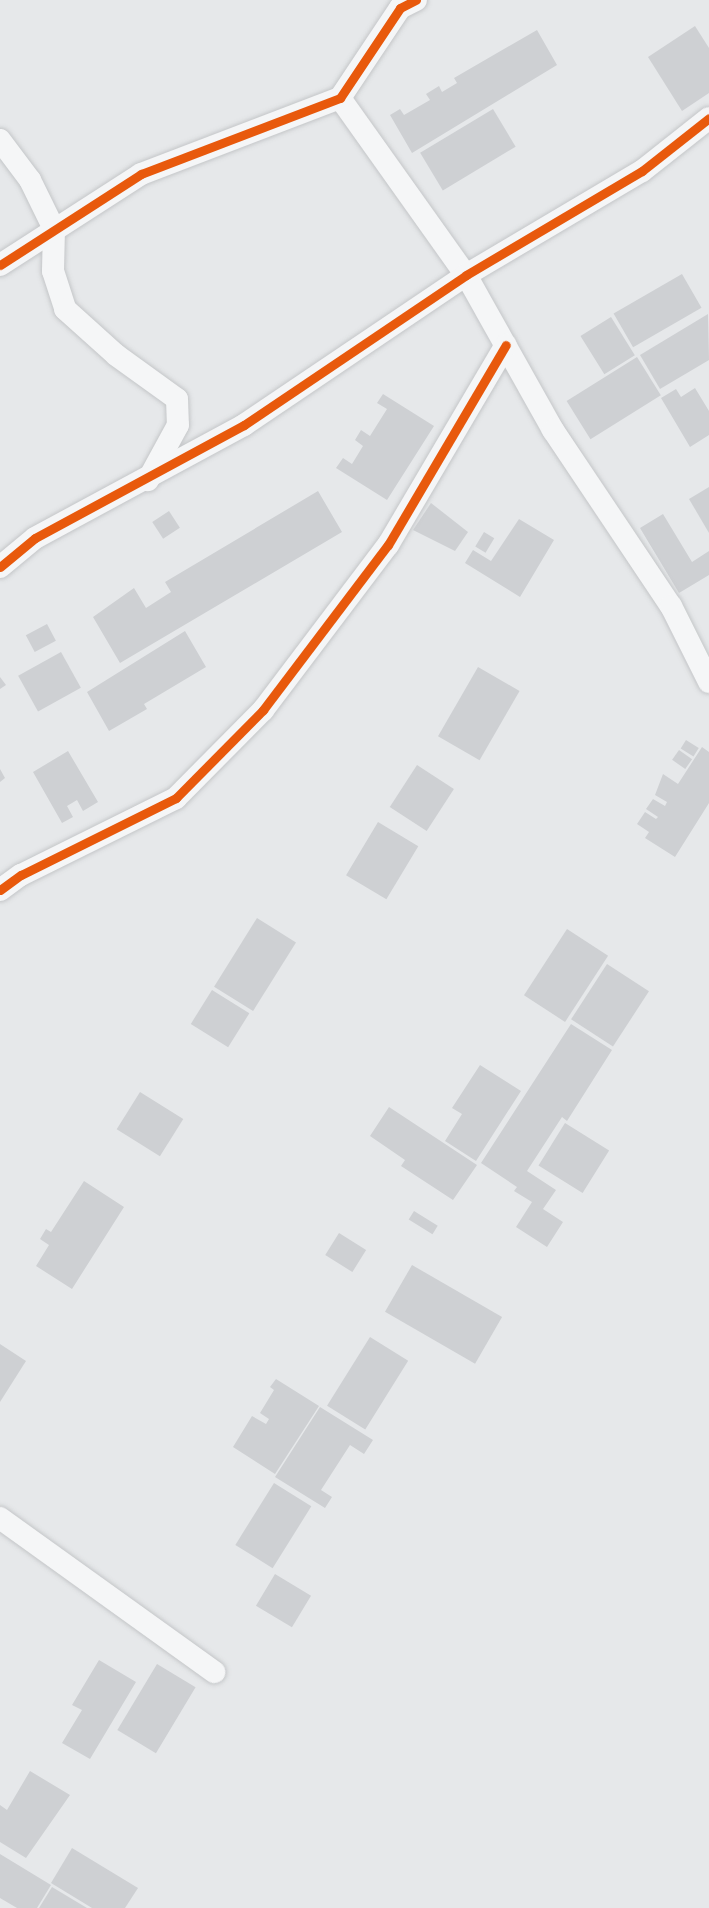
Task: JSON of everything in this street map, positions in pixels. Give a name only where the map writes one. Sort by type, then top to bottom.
[{"type":"street","points":[[0,265],[141,174],[340,98],[400,8],[416,0]]},
{"type":"street","points":[[340,98],[466,275],[554,430],[671,606],[709,682]]},
{"type":"street","points":[[0,567],[35,538],[147,481],[244,425],[466,275],[642,171],[709,118]]},
{"type":"street","points":[[0,140],[30,180],[54,229],[53,271],[65,309],[116,355],[177,399],[178,425],[147,481]]},
{"type":"street","points":[[0,889],[21,875],[176,798],[263,710],[388,545],[506,345]]},
{"type":"street","points":[[0,1518],[214,1672]]},
{"type":"building","points":[[695,26],[709,48],[709,93],[682,111],[648,57]]},
{"type":"building","points":[[537,30],[557,65],[412,153],[390,115],[400,109],[404,115],[430,100],[426,94],[439,86],[442,92],[457,83],[454,78]]},
{"type":"building","points":[[493,109],[516,147],[443,190],[420,153]]},
{"type":"building","points":[[682,274],[702,308],[633,347],[614,314]]},
{"type":"building","points":[[708,314],[709,360],[660,389],[640,355]]},
{"type":"building","points":[[611,317],[635,355],[604,374],[580,336]]},
{"type":"building","points":[[637,357],[661,395],[590,439],[567,401]]},
{"type":"building","points":[[695,388],[709,411],[709,435],[690,447],[661,398],[676,389],[681,397]]},
{"type":"building","points":[[383,394],[434,426],[387,500],[336,468],[343,458],[352,464],[363,446],[355,440],[361,430],[370,436],[387,409],[377,403]]},
{"type":"building","points":[[709,487],[709,533],[689,499]]},
{"type":"building","points":[[318,491],[342,532],[120,663],[93,617],[134,588],[146,608],[171,592],[165,582]]},
{"type":"building","points":[[431,503],[468,532],[455,551],[413,530]]},
{"type":"building","points":[[169,511],[180,528],[163,539],[152,522]]},
{"type":"building","points":[[663,514],[692,562],[709,551],[709,575],[679,593],[640,528]]},
{"type":"building","points":[[519,519],[554,540],[520,597],[465,563],[473,550],[491,561]]},
{"type":"building","points":[[484,532],[494,538],[486,553],[475,547]]},
{"type":"building","points":[[47,624],[56,641],[35,652],[26,635]]},
{"type":"building","points":[[185,631],[206,667],[144,704],[147,709],[109,731],[87,692]]},
{"type":"building","points":[[61,652],[81,688],[38,712],[18,676]]},
{"type":"building","points":[[478,667],[520,691],[480,760],[438,736]]},
{"type":"building","points":[[0,677],[6,685],[0,689]]},
{"type":"building","points":[[686,740],[699,748],[693,756],[681,748]]},
{"type":"building","points":[[702,747],[709,752],[709,803],[675,857],[645,838],[649,832],[637,824],[645,812],[656,819],[658,817],[646,809],[653,799],[665,806],[667,802],[655,795],[663,774],[678,784]]},
{"type":"building","points":[[679,750],[692,759],[685,769],[672,760]]},
{"type":"building","points":[[68,751],[98,802],[83,811],[77,800],[67,806],[73,817],[62,823],[33,772]]},
{"type":"building","points":[[417,765],[454,789],[427,831],[390,807]]},
{"type":"building","points":[[0,769],[5,778],[0,782]]},
{"type":"building","points":[[378,822],[418,846],[386,899],[346,875]]},
{"type":"building","points":[[257,918],[296,942],[253,1011],[214,987]]},
{"type":"building","points":[[567,929],[608,956],[565,1022],[524,995]]},
{"type":"building","points":[[607,964],[649,991],[613,1047],[571,1019]]},
{"type":"building","points":[[212,990],[249,1013],[228,1047],[191,1024]]},
{"type":"building","points":[[571,1024],[612,1050],[567,1121],[562,1117],[527,1171],[556,1190],[543,1209],[563,1222],[547,1247],[516,1227],[532,1202],[514,1191],[517,1187],[481,1163]]},
{"type":"building","points":[[480,1065],[521,1091],[476,1161],[445,1141],[462,1114],[452,1108]]},
{"type":"building","points":[[140,1092],[183,1119],[160,1156],[117,1129]]},
{"type":"building","points":[[389,1107],[477,1165],[453,1200],[401,1166],[405,1160],[370,1136]]},
{"type":"building","points":[[565,1123],[609,1151],[583,1193],[539,1165]]},
{"type":"building","points":[[84,1181],[124,1207],[72,1289],[36,1266],[49,1245],[40,1239],[46,1229],[51,1232]]},
{"type":"building","points":[[414,1211],[438,1226],[432,1234],[409,1219]]},
{"type":"building","points":[[339,1233],[366,1250],[352,1272],[325,1255]]},
{"type":"building","points":[[412,1265],[502,1317],[475,1364],[385,1312]]},
{"type":"building","points":[[370,1337],[408,1361],[365,1430],[327,1406]]},
{"type":"building","points":[[0,1344],[26,1361],[0,1402]]},
{"type":"building","points":[[276,1379],[319,1406],[275,1474],[233,1447],[252,1416],[266,1424],[269,1419],[260,1413],[274,1390],[270,1387]]},
{"type":"building","points":[[320,1407],[373,1440],[364,1454],[350,1445],[321,1490],[332,1497],[325,1508],[275,1477]]},
{"type":"building","points":[[274,1483],[311,1506],[273,1568],[235,1545]]},
{"type":"building","points":[[275,1574],[311,1596],[292,1627],[256,1606]]},
{"type":"building","points":[[99,1660],[136,1682],[90,1759],[62,1743],[82,1710],[72,1705]]},
{"type":"building","points":[[157,1664],[196,1687],[156,1753],[117,1730]]},
{"type":"building","points":[[30,1771],[70,1795],[26,1858],[0,1842],[0,1805],[7,1810]]},
{"type":"building","points":[[72,1848],[138,1888],[125,1908],[92,1908],[51,1883]]},
{"type":"building","points":[[0,1854],[51,1885],[37,1908],[17,1908],[0,1898]]},
{"type":"building","points":[[52,1887],[87,1908],[39,1908]]},
{"type":"cycle path","points":[[0,265],[141,174],[340,98],[400,8],[416,0]]},
{"type":"cycle path","points":[[0,567],[35,538],[244,425],[466,275],[642,171],[709,118]]},
{"type":"cycle path","points":[[0,890],[21,875],[176,798],[263,710],[388,545],[506,345]]}]
